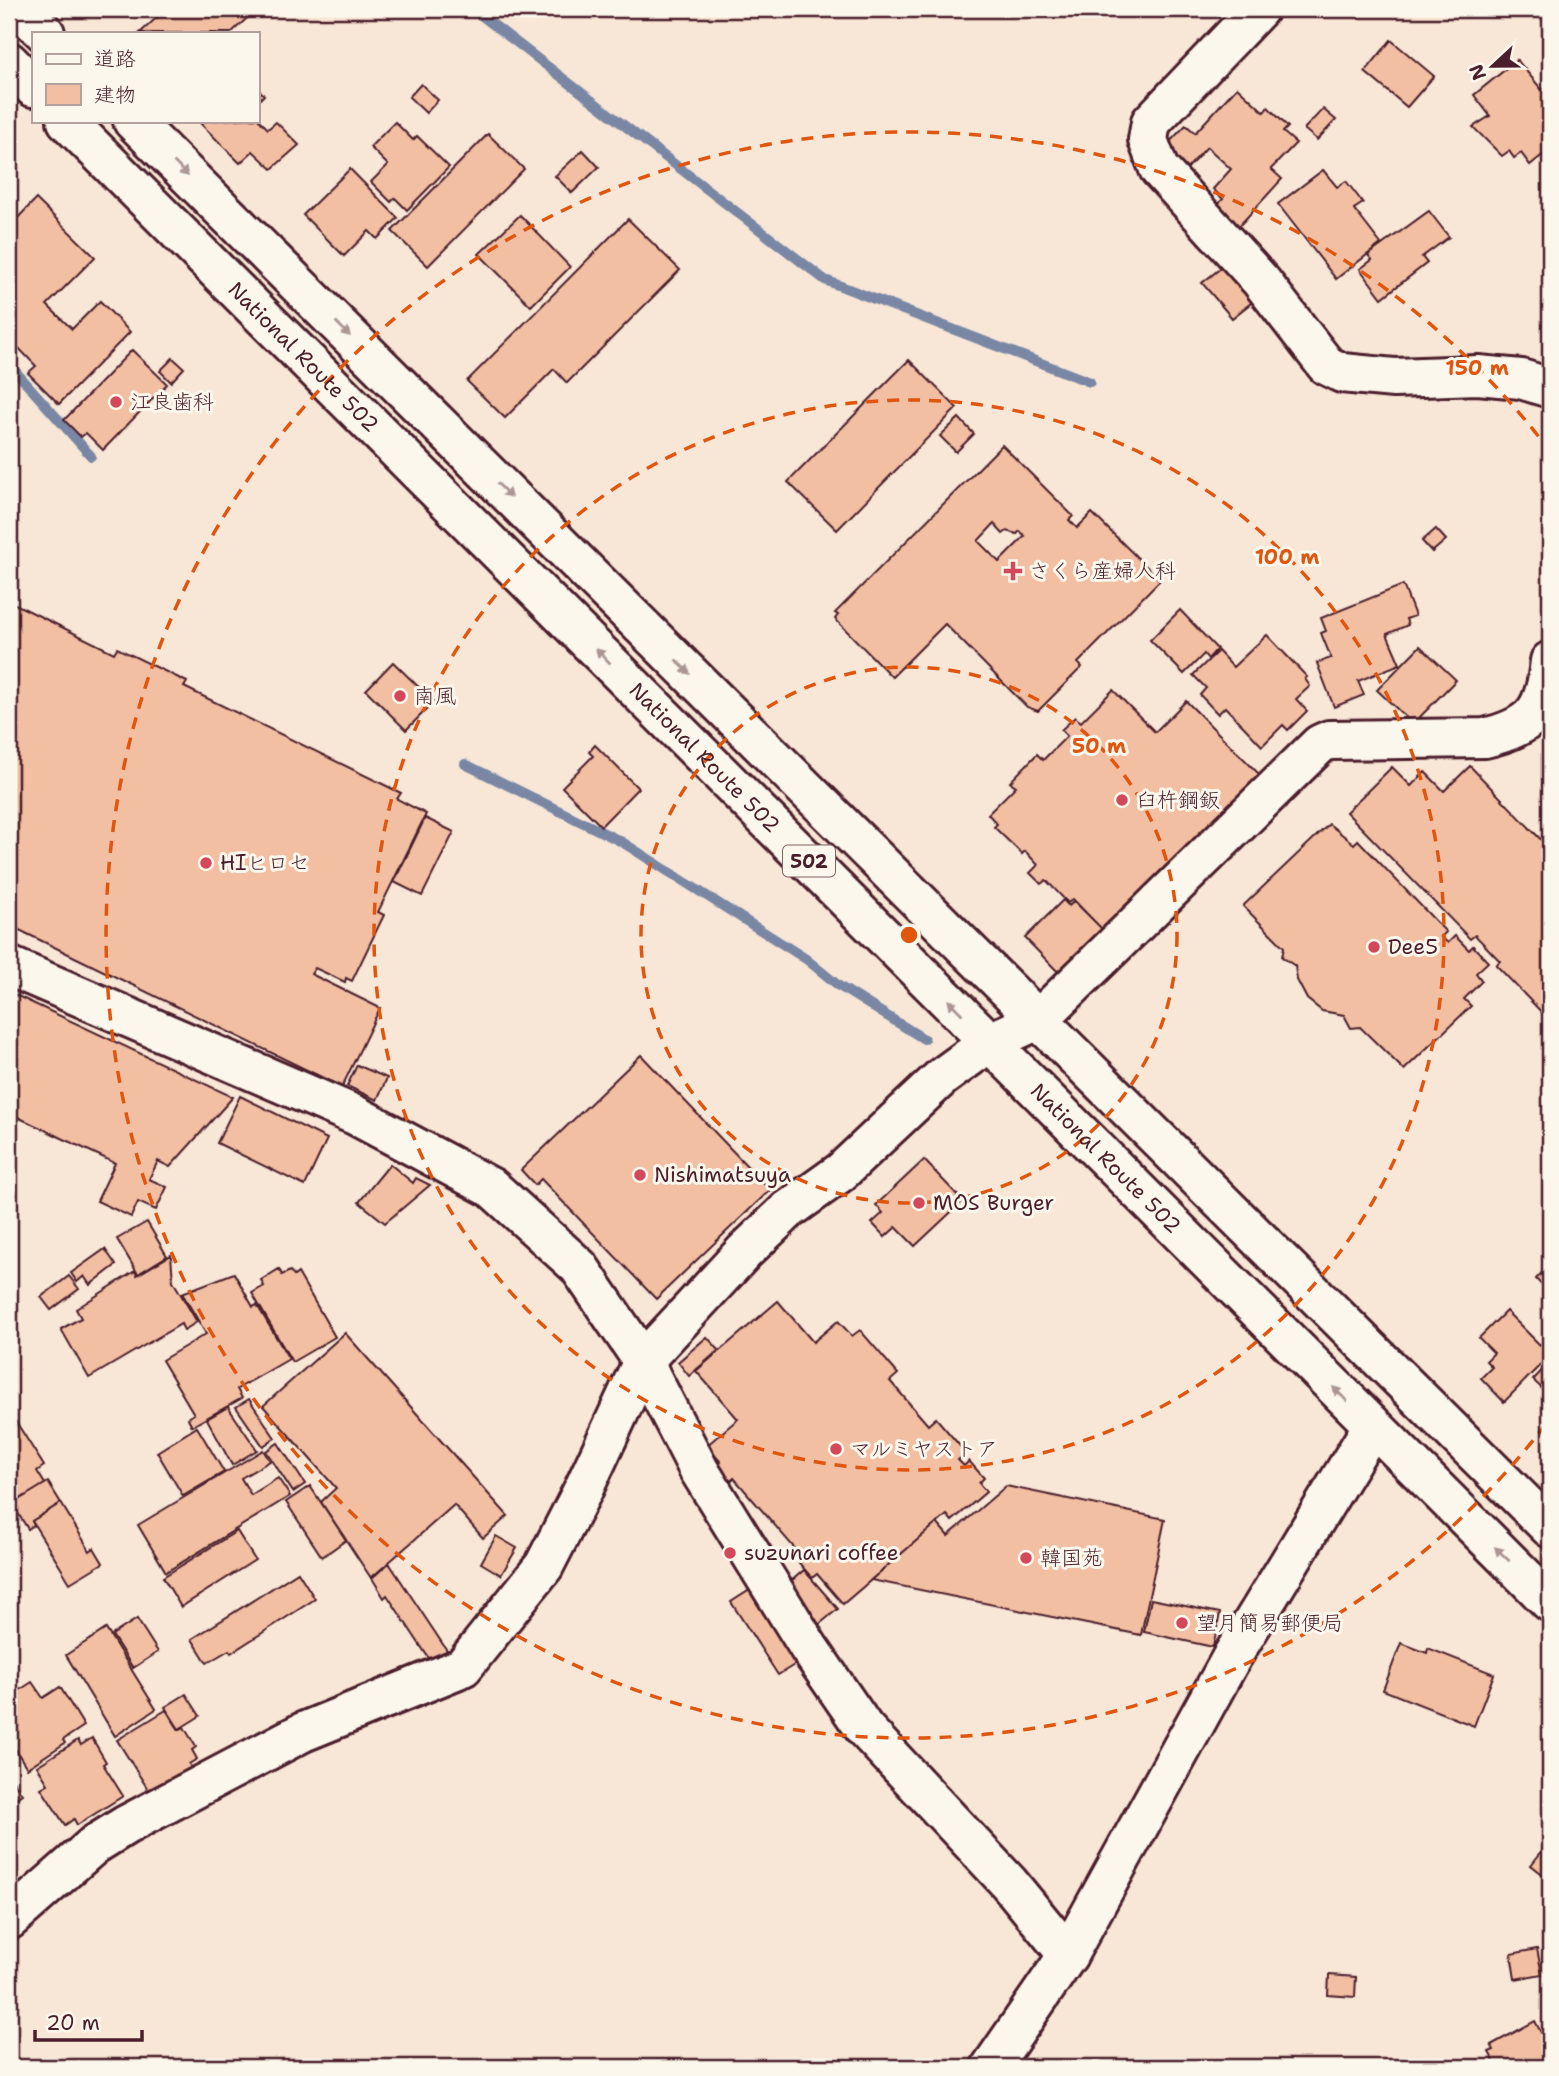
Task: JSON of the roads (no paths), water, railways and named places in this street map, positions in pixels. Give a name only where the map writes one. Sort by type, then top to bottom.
[{"type":"main road","points":[[20,9],[44,32]]},
{"type":"main road","points":[[1259,9],[1151,122],[1148,140],[1160,169],[1261,281],[1326,365],[1342,373],[1368,376],[1394,378],[1478,375],[1521,379],[1550,388]]},
{"type":"main road","points":[[9,62],[32,86]]},
{"type":"main road","name":"National Route 502","points":[[68,122],[1550,1602]]},
{"type":"main road","name":"502","points":[[134,122],[1550,1528]]},
{"type":"main road","points":[[9,1920],[94,1845],[126,1825],[303,1732],[463,1667],[544,1566],[643,1361],[788,1210],[841,1172],[942,1077],[990,1042],[1038,1020],[1320,744],[1329,740],[1485,738],[1518,728],[1540,709],[1548,686],[1550,660]]},
{"type":"main road","points":[[9,966],[355,1115],[492,1188],[579,1267],[643,1361],[699,1470],[808,1648],[856,1717],[1009,1883],[1068,1955]]},
{"type":"main road","points":[[991,2067],[1068,1955],[1233,1655],[1372,1427]]},
{"type":"waterway","points":[[473,9],[825,280],[1090,382]]},
{"type":"waterway","points":[[9,364],[91,456]]},
{"type":"waterway","points":[[465,764],[622,842],[806,959],[839,986],[924,1039]]},
{"type":"place","name":"江良歯科","points":[[116,402]]},
{"type":"place","name":"さくら産婦人科","points":[[1013,571]]},
{"type":"place","name":"南風","points":[[400,696]]},
{"type":"place","name":"臼杵鋼鈑","points":[[1122,800]]},
{"type":"place","name":"HIヒロセ","points":[[206,863]]},
{"type":"place","name":"Dee5","points":[[1374,947]]},
{"type":"place","name":"Nishimatsuya","points":[[640,1175]]},
{"type":"place","name":"MOS Burger","points":[[919,1203]]},
{"type":"place","name":"マルミヤストア","points":[[836,1449]]},
{"type":"place","name":"suzunari coffee","points":[[730,1553]]},
{"type":"place","name":"韓国苑","points":[[1026,1558]]},
{"type":"place","name":"望月簡易郵便局","points":[[1182,1623]]}]
